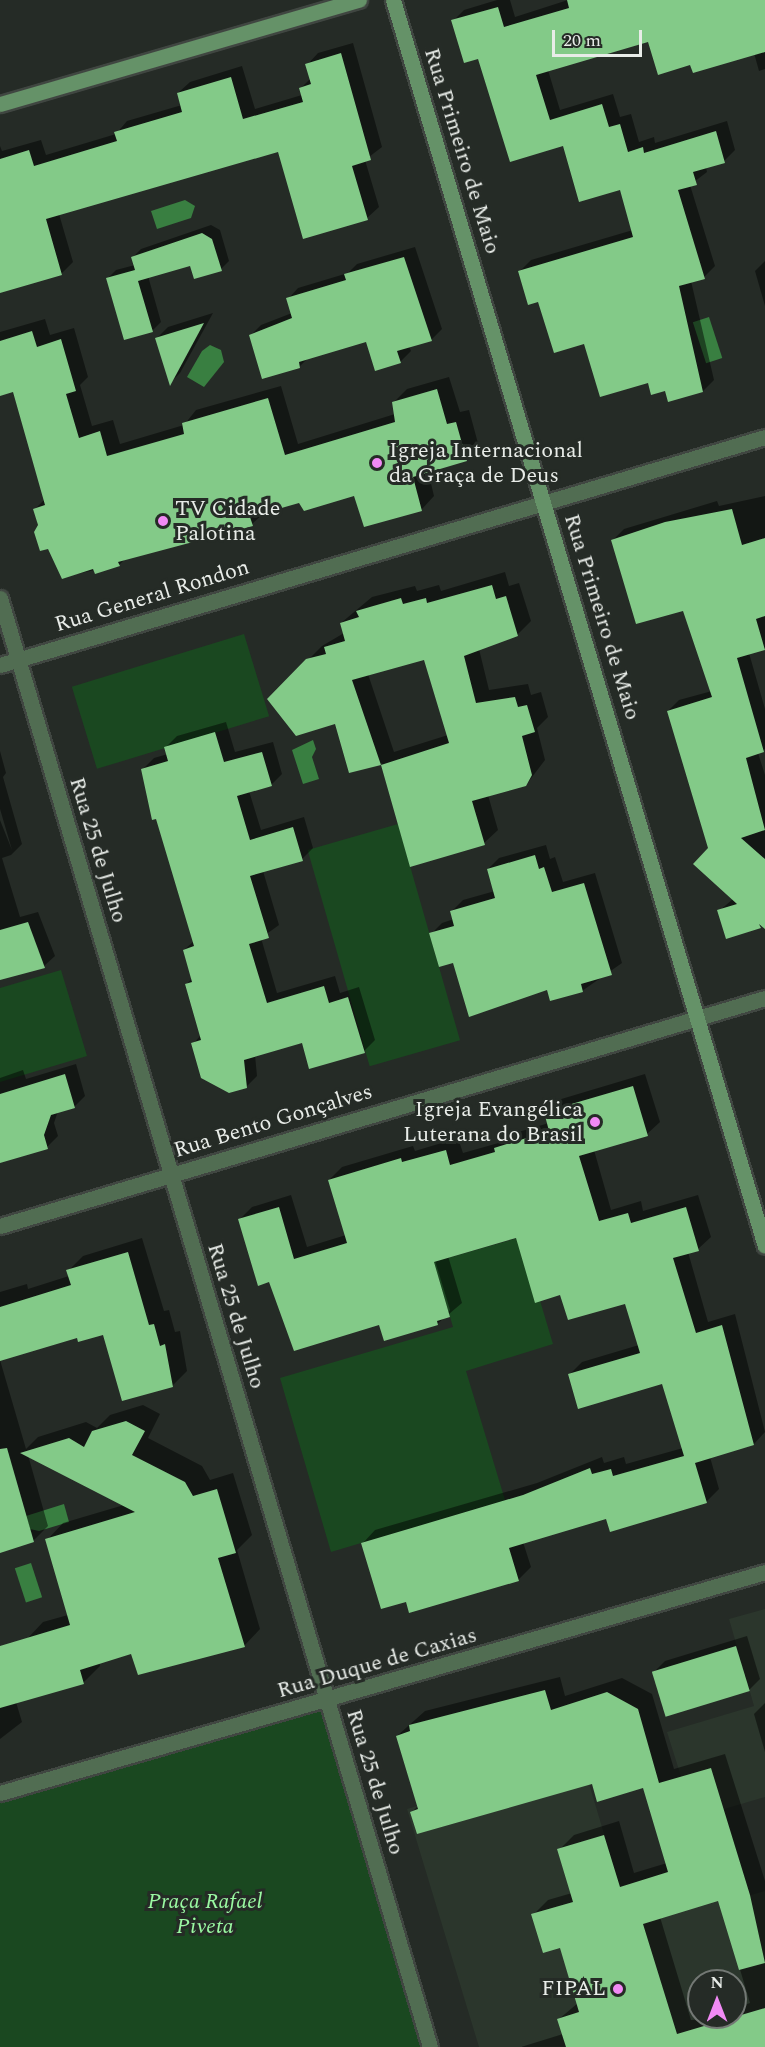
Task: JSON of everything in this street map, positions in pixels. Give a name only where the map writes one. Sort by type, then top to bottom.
[{"type":"street","points":[[0,104],[359,0]]},
{"type":"street","name":"Rua Primeiro de Maio","points":[[393,0],[765,1246]]},
{"type":"street","name":"Rua General Rondon","points":[[0,665],[765,437]]},
{"type":"street","name":"Rua 25 de Julho","points":[[0,598],[430,2047]]},
{"type":"street","name":"Rua Bento Gonçalves","points":[[0,1226],[765,998]]},
{"type":"street","name":"Rua Duque de Caxias","points":[[0,1793],[327,1701],[765,1572]]},
{"type":"shaded area","points":[[185,200],[195,206],[191,218],[157,229],[151,211]]},
{"type":"shaded area","points":[[709,317],[722,358],[706,363],[693,322]]},
{"type":"shaded area","points":[[210,345],[221,350],[224,362],[204,387],[187,377],[202,351]]},
{"type":"shaded area","points":[[313,740],[316,749],[312,757],[319,779],[303,784],[292,750]]},
{"type":"shaded area","points":[[64,1504],[69,1522],[39,1531],[30,1529],[26,1516]]},
{"type":"shaded area","points":[[31,1563],[42,1597],[26,1602],[15,1568]]},
{"type":"shaded area","points":[[765,1609],[765,1797],[694,1818],[667,1732],[754,1706],[729,1619]]},
{"type":"shaded area","points":[[581,1757],[620,1887],[706,1861],[719,1904],[765,1891],[765,2047],[479,2047],[407,1809]]},
{"type":"green space","points":[[244,634],[269,716],[97,769],[72,687]]},
{"type":"green space","points":[[398,824],[460,1040],[370,1066],[308,850]]},
{"type":"green space","points":[[61,970],[87,1056],[0,1082],[0,988]]},
{"type":"green space","points":[[521,1237],[553,1344],[466,1371],[505,1500],[331,1552],[280,1378],[453,1327],[434,1262]]},
{"type":"green space","name":"Praça Rafael Piveta","points":[[327,1701],[430,2047],[0,2047],[0,1793]]},
{"type":"building","points":[[567,0],[765,0],[765,52],[693,73],[690,65],[658,75],[648,42],[536,75],[550,120],[602,104],[609,127],[620,124],[628,152],[643,147],[644,153],[716,131],[725,163],[693,172],[697,185],[678,190],[705,279],[679,286],[703,392],[668,402],[665,391],[651,395],[648,383],[600,397],[584,344],[554,353],[538,302],[528,305],[518,271],[633,237],[620,190],[579,202],[563,146],[510,162],[478,59],[464,63],[451,20],[498,7],[504,27],[569,8]]},
{"type":"building","points":[[341,53],[371,160],[352,166],[368,220],[303,239],[278,152],[46,219],[62,275],[0,293],[0,159],[29,150],[34,166],[117,141],[114,132],[182,112],[177,93],[231,77],[243,119],[303,102],[299,88],[311,84],[305,64]]},
{"type":"building","points":[[202,233],[212,239],[222,271],[194,279],[190,266],[138,281],[153,332],[124,340],[106,278],[135,270],[131,257]]},
{"type":"building","points":[[404,257],[432,341],[397,351],[401,363],[375,371],[366,342],[299,362],[300,368],[262,379],[249,335],[292,318],[286,298],[346,280],[344,274]]},
{"type":"building","points":[[204,323],[170,386],[155,338]]},
{"type":"building","points":[[32,331],[37,347],[61,339],[76,391],[66,394],[79,438],[100,431],[107,456],[184,434],[182,423],[268,398],[285,455],[395,422],[392,402],[437,389],[447,424],[456,422],[467,461],[413,477],[422,511],[364,527],[354,496],[304,511],[299,503],[250,517],[253,526],[118,562],[120,566],[95,574],[93,569],[62,579],[48,549],[40,551],[34,532],[38,525],[33,509],[45,505],[13,392],[0,396],[0,341]]},
{"type":"building","points":[[732,509],[742,545],[765,538],[765,616],[756,619],[765,650],[737,658],[764,752],[746,758],[765,830],[741,838],[765,859],[765,929],[759,924],[761,928],[726,939],[717,910],[737,904],[693,864],[708,848],[667,711],[712,697],[683,611],[636,624],[611,540],[665,522]]},
{"type":"building","points":[[492,585],[496,599],[506,596],[518,636],[464,656],[476,703],[515,697],[518,707],[527,705],[535,732],[522,736],[532,775],[526,786],[472,801],[485,845],[410,867],[381,765],[349,773],[335,724],[296,736],[267,699],[306,659],[326,654],[324,647],[345,641],[340,623],[359,617],[356,611],[401,598],[403,604],[426,598],[427,603]],"holes":[[[424,660],[449,743],[381,765],[352,680]]]},
{"type":"building","points":[[215,732],[224,762],[262,752],[272,786],[237,796],[250,840],[293,827],[303,861],[250,876],[269,938],[249,944],[267,1003],[324,986],[329,1003],[348,997],[365,1053],[309,1069],[302,1043],[244,1060],[247,1088],[229,1093],[201,1078],[191,1043],[201,1040],[185,984],[192,982],[183,950],[194,946],[156,819],[152,820],[141,769],[168,761],[164,747]]},
{"type":"building","points":[[535,855],[539,869],[544,867],[552,892],[584,883],[612,975],[581,984],[583,992],[550,1001],[547,990],[469,1017],[453,963],[439,967],[429,933],[454,926],[450,911],[495,898],[487,869]]},
{"type":"building","points":[[28,922],[45,968],[0,980],[0,930]]},
{"type":"building","points":[[65,1074],[75,1108],[51,1115],[44,1135],[48,1149],[0,1163],[0,1094]]},
{"type":"building","points":[[633,1086],[648,1136],[579,1156],[599,1221],[628,1213],[631,1223],[686,1207],[699,1251],[673,1258],[696,1333],[722,1325],[754,1445],[695,1463],[707,1503],[610,1532],[606,1519],[509,1548],[519,1581],[409,1613],[406,1602],[381,1609],[361,1543],[523,1495],[590,1468],[592,1474],[611,1469],[613,1476],[684,1456],[662,1384],[578,1409],[568,1374],[640,1353],[625,1304],[568,1320],[560,1295],[535,1303],[516,1238],[434,1262],[450,1317],[437,1321],[438,1325],[384,1341],[379,1325],[294,1351],[269,1282],[258,1286],[238,1219],[279,1207],[294,1259],[347,1243],[328,1180],[401,1158],[402,1162],[446,1150],[450,1165],[495,1152],[494,1148],[549,1131],[544,1112]]},
{"type":"building","points":[[128,1252],[149,1325],[154,1324],[160,1346],[165,1344],[173,1387],[122,1401],[103,1335],[78,1342],[77,1338],[0,1361],[0,1307],[71,1285],[66,1270]]},
{"type":"building","points":[[126,1421],[145,1431],[132,1455],[185,1482],[193,1496],[217,1489],[236,1553],[218,1558],[245,1647],[138,1675],[131,1654],[80,1670],[84,1684],[0,1708],[0,1646],[70,1625],[45,1539],[135,1512],[20,1453],[69,1438],[84,1447],[92,1431]]},
{"type":"building","points":[[7,1448],[34,1542],[0,1553],[0,1449]]},
{"type":"building","points":[[736,1646],[750,1691],[666,1717],[652,1672]]},
{"type":"building","points":[[545,1690],[551,1710],[607,1692],[638,1709],[659,1783],[711,1768],[750,1895],[765,1963],[739,1969],[718,1901],[643,1924],[677,2034],[694,2029],[747,2029],[747,2013],[765,2008],[765,2047],[566,2047],[557,2019],[579,2012],[560,1948],[543,1953],[531,1914],[573,1902],[557,1849],[604,1835],[620,1887],[668,1872],[643,1788],[597,1802],[592,1784],[417,1834],[410,1812],[418,1809],[396,1736],[410,1731],[409,1725]]},
{"type":"place","name":"Igreja Internacional da Graça de Deus","points":[[377,463]]},
{"type":"place","name":"TV Cidade Palotina","points":[[163,521]]},
{"type":"place","name":"Igreja Evangélica Luterana do Brasil","points":[[595,1122]]},
{"type":"place","name":"FIPAL","points":[[618,1989]]}]
